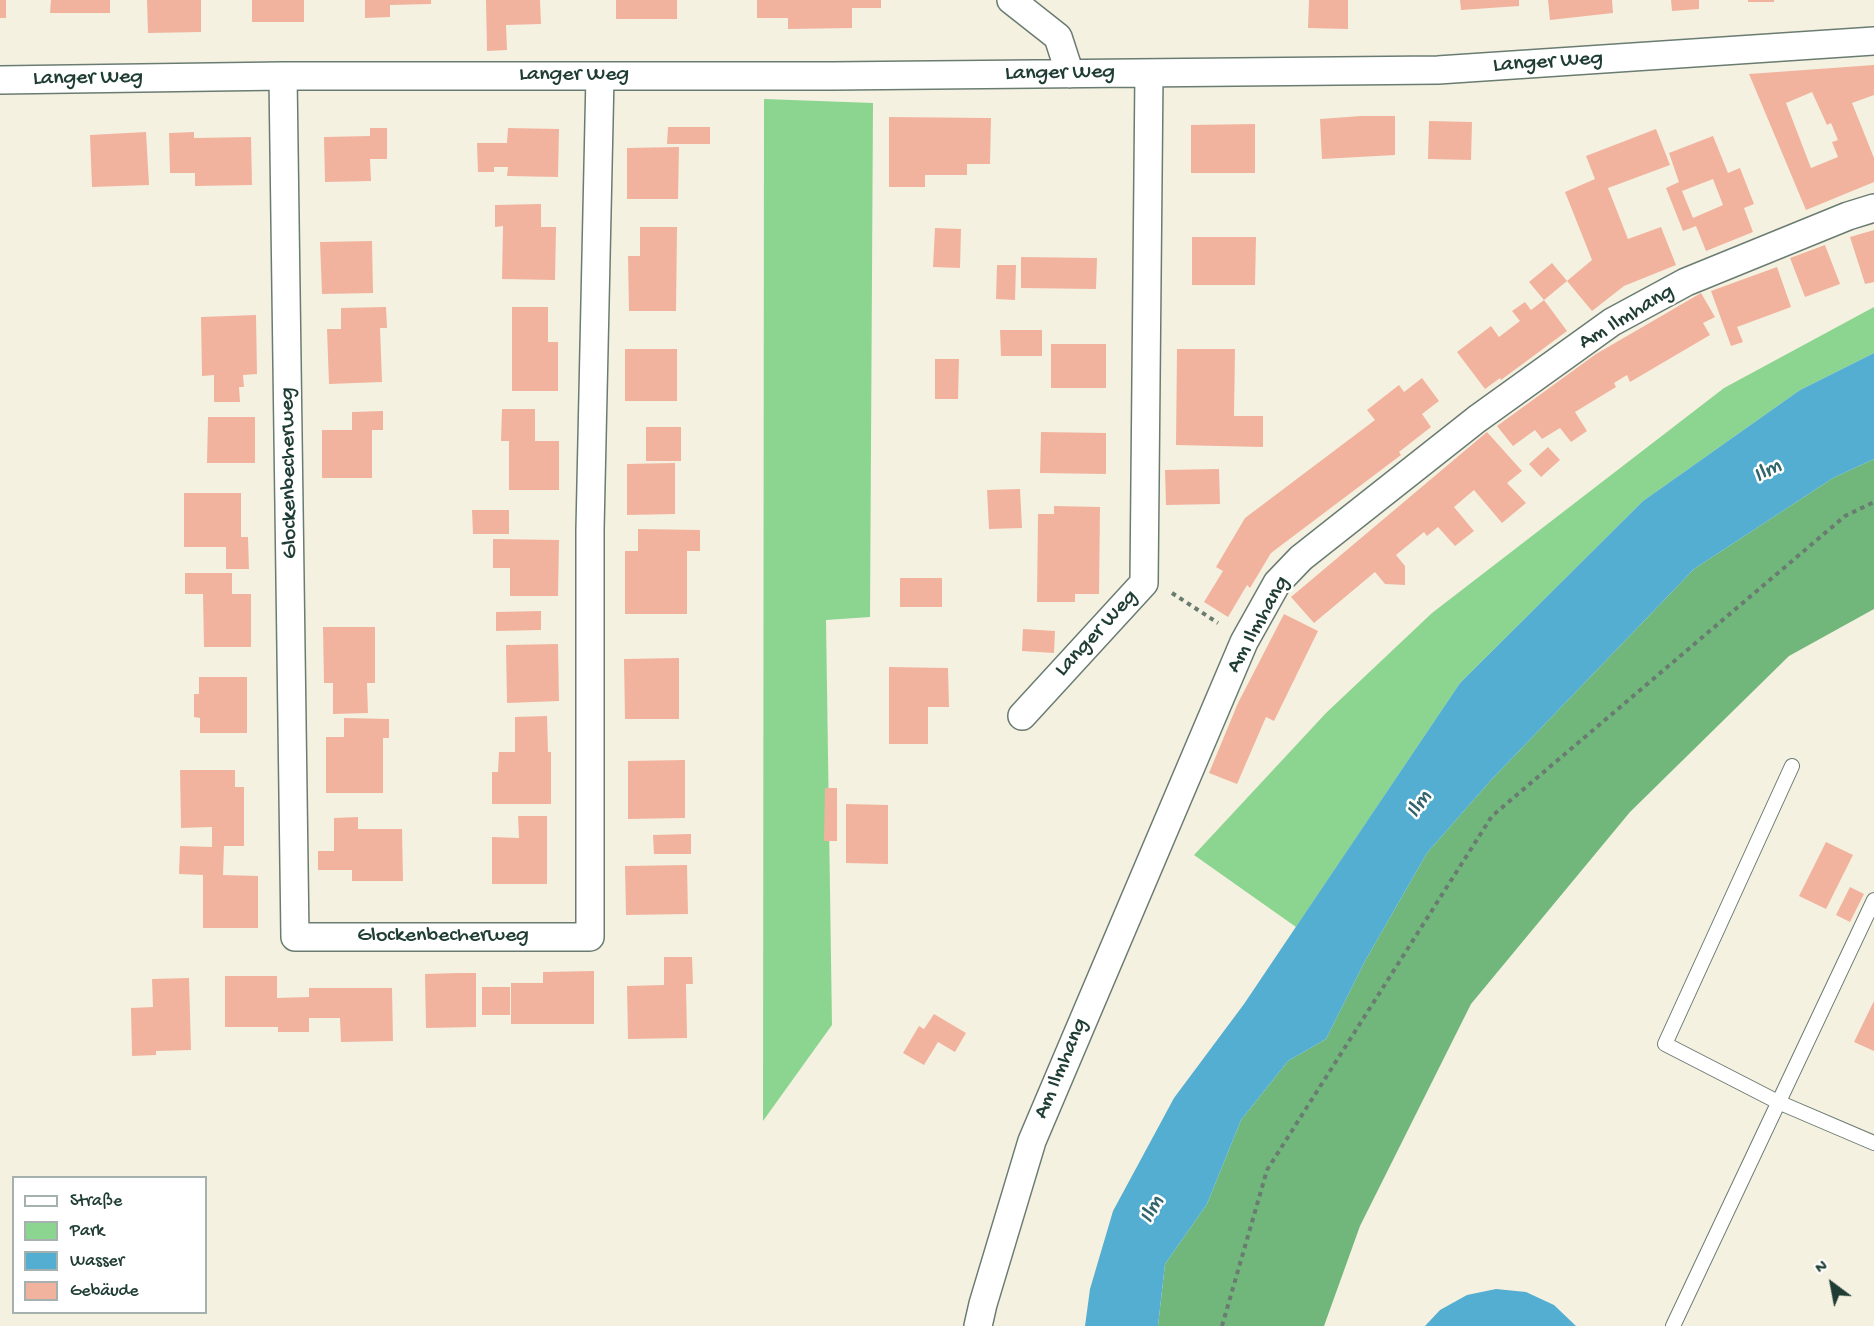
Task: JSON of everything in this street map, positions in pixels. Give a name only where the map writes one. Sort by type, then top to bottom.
[{"type":"street","points":[[1011,0],[1058,37],[1070,74]]},
{"type":"street","name":"Langer Weg","points":[[0,80],[284,76],[1070,74],[1438,70],[1874,41]]},
{"type":"street","name":"Langer Weg","points":[[1022,716],[1144,583],[1149,73]]},
{"type":"street","name":"Glockenbecherweg","points":[[284,76],[295,937],[591,937],[590,529],[600,76]]},
{"type":"street","name":"Am Ilmhang","points":[[978,1326],[1032,1141],[1244,642],[1277,583],[1301,558],[1477,418],[1612,322],[1686,282],[1848,216],[1874,208]]},
{"type":"lane","points":[[1792,766],[1665,1044],[1778,1102],[1874,1143]]},
{"type":"lane","points":[[1673,1326],[1874,900]]},
{"type":"path","points":[[1222,1326],[1267,1170],[1492,816],[1845,516],[1874,502]]},
{"type":"path","points":[[1165,588],[1210,617]]},
{"type":"green space","points":[[764,99],[873,103],[870,617],[826,620],[832,1025],[763,1121]]},
{"type":"green space","points":[[1874,307],[1874,353],[1800,390],[1643,501],[1460,683],[1296,927],[1194,855],[1326,713],[1432,613],[1724,388]]},
{"type":"green space","points":[[1874,459],[1874,609],[1789,656],[1630,812],[1471,1004],[1360,1226],[1324,1326],[1158,1326],[1165,1264],[1207,1204],[1241,1120],[1288,1061],[1326,1039],[1365,961],[1427,853],[1492,779],[1694,569],[1833,478]]},
{"type":"water","name":"Ilm","points":[[1874,353],[1874,459],[1833,478],[1694,569],[1492,779],[1427,853],[1365,961],[1326,1039],[1288,1061],[1241,1120],[1207,1204],[1165,1264],[1158,1326],[1085,1326],[1090,1289],[1113,1211],[1174,1098],[1244,1004],[1460,683],[1643,501],[1800,390]]},
{"type":"water","points":[[1496,1289],[1526,1292],[1554,1305],[1576,1326],[1425,1326],[1440,1310],[1467,1295]]},
{"type":"building","points":[[0,0],[6,0],[6,18],[0,18]]},
{"type":"building","points":[[51,0],[110,0],[110,13],[50,13]]},
{"type":"building","points":[[147,0],[201,0],[201,32],[148,33]]},
{"type":"building","points":[[252,0],[304,0],[304,22],[252,22]]},
{"type":"building","points":[[365,0],[431,0],[431,4],[390,5],[390,17],[365,18]]},
{"type":"building","points":[[486,0],[540,0],[541,24],[506,25],[507,50],[487,51]]},
{"type":"building","points":[[616,0],[677,0],[677,19],[616,19]]},
{"type":"building","points":[[757,0],[881,0],[881,8],[852,8],[852,28],[788,29],[788,18],[757,18]]},
{"type":"building","points":[[1309,0],[1348,0],[1348,29],[1308,28]]},
{"type":"building","points":[[1460,0],[1519,0],[1519,6],[1461,10]]},
{"type":"building","points":[[1548,0],[1612,0],[1613,13],[1550,20]]},
{"type":"building","points":[[1671,0],[1699,0],[1699,9],[1672,11]]},
{"type":"building","points":[[1748,0],[1774,0],[1774,2],[1748,2]]},
{"type":"building","points":[[1874,65],[1874,95],[1852,103],[1874,158],[1874,182],[1806,210],[1749,74]],"holes":[[[1812,92],[1827,125],[1831,123],[1838,140],[1832,142],[1838,157],[1811,168],[1786,103]]]},
{"type":"building","points":[[1395,116],[1395,155],[1322,159],[1320,119]]},
{"type":"building","points":[[889,117],[991,118],[990,164],[967,164],[967,175],[925,175],[925,187],[889,187]]},
{"type":"building","points":[[1429,121],[1472,122],[1471,160],[1428,159]]},
{"type":"building","points":[[1255,124],[1255,173],[1191,173],[1191,125]]},
{"type":"building","points":[[668,127],[710,127],[710,144],[667,144]]},
{"type":"building","points":[[370,128],[387,128],[387,159],[370,159],[371,181],[325,182],[324,137],[370,136]]},
{"type":"building","points":[[508,128],[559,129],[558,177],[507,176],[508,167],[494,167],[494,172],[478,172],[477,143],[507,143]]},
{"type":"building","points":[[1656,129],[1670,165],[1608,188],[1628,239],[1661,227],[1676,265],[1624,286],[1592,311],[1567,281],[1592,260],[1565,192],[1595,179],[1586,156]]},
{"type":"building","points":[[146,132],[149,185],[92,187],[90,135]]},
{"type":"building","points":[[194,132],[194,138],[251,137],[252,185],[195,186],[195,173],[170,173],[169,133]]},
{"type":"building","points":[[1713,136],[1728,173],[1740,168],[1754,204],[1744,208],[1753,232],[1706,251],[1696,226],[1683,231],[1666,188],[1679,182],[1669,153]],"holes":[[[1713,179],[1723,205],[1693,218],[1682,191]]]},
{"type":"building","points":[[679,147],[678,199],[627,199],[627,148]]},
{"type":"building","points":[[541,204],[541,227],[556,227],[555,280],[502,279],[503,226],[495,227],[495,205]]},
{"type":"building","points":[[640,227],[677,227],[676,311],[629,311],[628,256],[640,256]]},
{"type":"building","points":[[935,228],[961,229],[960,268],[933,267]]},
{"type":"building","points":[[1874,230],[1874,282],[1865,284],[1850,237]]},
{"type":"building","points":[[1192,237],[1256,237],[1255,285],[1192,285]]},
{"type":"building","points":[[372,241],[373,293],[322,294],[320,242]]},
{"type":"building","points":[[1825,245],[1840,284],[1805,297],[1790,258]]},
{"type":"building","points":[[1021,257],[1097,258],[1096,289],[1021,288]]},
{"type":"building","points":[[1552,263],[1567,281],[1544,300],[1529,282]]},
{"type":"building","points":[[997,265],[1016,265],[1015,300],[996,299]]},
{"type":"building","points":[[1777,267],[1791,307],[1737,327],[1743,342],[1731,346],[1711,291]]},
{"type":"building","points":[[1701,293],[1715,317],[1703,323],[1710,335],[1630,382],[1627,375],[1614,383],[1616,387],[1575,412],[1587,431],[1571,442],[1560,428],[1542,439],[1535,430],[1513,446],[1497,426],[1596,354]]},
{"type":"building","points":[[1544,300],[1567,331],[1501,380],[1500,378],[1485,389],[1457,352],[1491,326],[1499,337],[1520,321],[1512,311],[1525,302],[1531,310]]},
{"type":"building","points":[[386,307],[387,328],[380,328],[382,382],[329,384],[327,329],[341,329],[341,308]]},
{"type":"building","points":[[512,307],[548,307],[548,342],[558,342],[558,391],[512,391]]},
{"type":"building","points":[[256,315],[257,374],[243,375],[244,387],[239,387],[240,402],[214,402],[214,375],[202,376],[201,317]]},
{"type":"building","points":[[1000,330],[1042,330],[1042,356],[1001,356]]},
{"type":"building","points":[[1051,344],[1106,344],[1106,388],[1051,388]]},
{"type":"building","points":[[625,349],[677,349],[677,401],[625,401]]},
{"type":"building","points":[[1177,349],[1235,349],[1234,416],[1263,416],[1263,447],[1176,445]]},
{"type":"building","points":[[935,359],[959,359],[958,399],[935,399]]},
{"type":"building","points":[[1422,378],[1439,401],[1422,414],[1431,427],[1399,452],[1401,455],[1271,553],[1250,588],[1247,585],[1228,617],[1204,602],[1223,571],[1216,567],[1245,518],[1375,420],[1367,410],[1399,385],[1404,392]]},
{"type":"building","points":[[502,409],[535,409],[535,441],[559,441],[559,490],[509,490],[509,441],[501,441]]},
{"type":"building","points":[[383,411],[383,430],[372,430],[372,478],[322,478],[322,430],[352,430],[352,412]]},
{"type":"building","points":[[208,417],[255,417],[255,463],[207,463]]},
{"type":"building","points":[[646,427],[681,427],[681,461],[646,461]]},
{"type":"building","points":[[1041,432],[1106,433],[1106,474],[1040,473]]},
{"type":"building","points":[[1487,432],[1522,471],[1507,483],[1526,503],[1502,523],[1474,490],[1454,507],[1474,531],[1455,546],[1438,527],[1427,536],[1424,532],[1396,555],[1405,566],[1405,585],[1385,584],[1375,572],[1314,623],[1291,597]]},
{"type":"building","points":[[1548,447],[1560,460],[1541,477],[1529,464]]},
{"type":"building","points":[[675,463],[675,514],[627,515],[627,464]]},
{"type":"building","points":[[1219,469],[1220,504],[1166,505],[1165,470]]},
{"type":"building","points":[[1020,489],[1022,528],[989,529],[987,490]]},
{"type":"building","points":[[184,493],[241,493],[241,537],[248,537],[249,569],[226,569],[226,547],[184,547]]},
{"type":"building","points":[[1054,506],[1100,507],[1099,594],[1075,594],[1075,602],[1037,602],[1038,514],[1054,514]]},
{"type":"building","points":[[472,510],[509,510],[509,534],[473,534]]},
{"type":"building","points":[[638,529],[700,530],[700,551],[687,551],[687,614],[625,614],[625,551],[638,551]]},
{"type":"building","points":[[493,539],[559,540],[558,596],[510,596],[510,568],[493,568]]},
{"type":"building","points":[[185,573],[232,573],[232,594],[251,594],[251,647],[204,647],[203,594],[185,594]]},
{"type":"building","points":[[900,578],[942,578],[942,607],[900,607]]},
{"type":"building","points":[[541,611],[541,630],[496,631],[496,612]]},
{"type":"building","points":[[1284,614],[1318,631],[1274,721],[1266,717],[1237,784],[1209,773],[1238,703]]},
{"type":"building","points":[[323,627],[375,627],[375,683],[367,683],[368,713],[333,714],[333,683],[324,683]]},
{"type":"building","points":[[1023,629],[1055,631],[1054,653],[1022,651]]},
{"type":"building","points":[[558,644],[559,701],[507,703],[506,645]]},
{"type":"building","points":[[679,658],[679,719],[625,719],[624,659]]},
{"type":"building","points":[[889,667],[948,668],[949,707],[928,707],[928,744],[889,744]]},
{"type":"building","points":[[199,677],[247,677],[247,733],[200,733],[200,718],[194,717],[194,694],[199,694]]},
{"type":"building","points":[[547,716],[548,752],[551,752],[551,804],[492,804],[492,772],[498,772],[499,752],[515,752],[515,717]]},
{"type":"building","points":[[344,718],[389,719],[389,738],[383,738],[383,793],[326,793],[326,737],[344,737]]},
{"type":"building","points":[[685,760],[685,818],[628,819],[628,761]]},
{"type":"building","points":[[180,770],[235,770],[235,787],[244,787],[244,846],[224,846],[223,875],[258,876],[258,928],[203,928],[203,875],[179,874],[180,846],[212,847],[212,827],[181,828]]},
{"type":"building","points":[[825,788],[837,788],[837,841],[824,841]]},
{"type":"building","points":[[846,804],[888,805],[888,864],[846,863]]},
{"type":"building","points":[[518,816],[547,816],[547,884],[492,884],[492,837],[519,838]]},
{"type":"building","points":[[358,817],[358,829],[402,829],[403,881],[352,881],[352,870],[318,870],[318,851],[334,851],[334,818]]},
{"type":"building","points":[[691,834],[691,854],[654,854],[653,835]]},
{"type":"building","points":[[1826,842],[1853,855],[1826,909],[1799,896]]},
{"type":"building","points":[[687,865],[688,914],[626,915],[625,866]]},
{"type":"building","points":[[1850,887],[1864,894],[1850,922],[1836,915]]},
{"type":"building","points":[[664,957],[692,957],[693,984],[686,984],[687,1038],[628,1039],[627,986],[664,985]]},
{"type":"building","points":[[594,971],[594,1024],[511,1024],[511,983],[543,983],[543,972]]},
{"type":"building","points":[[476,973],[476,1027],[426,1028],[425,974]]},
{"type":"building","points":[[225,976],[277,976],[277,998],[309,997],[309,988],[392,988],[393,1041],[341,1042],[340,1018],[309,1018],[309,1032],[278,1032],[278,1027],[225,1027]]},
{"type":"building","points":[[189,978],[191,1050],[156,1051],[156,1055],[132,1056],[131,1008],[153,1007],[152,979]]},
{"type":"building","points":[[482,987],[510,987],[510,1015],[482,1015]]},
{"type":"building","points":[[1874,1001],[1874,1051],[1854,1042]]},
{"type":"building","points":[[934,1014],[966,1033],[955,1052],[938,1042],[924,1065],[903,1053],[919,1026],[924,1029]]}]
